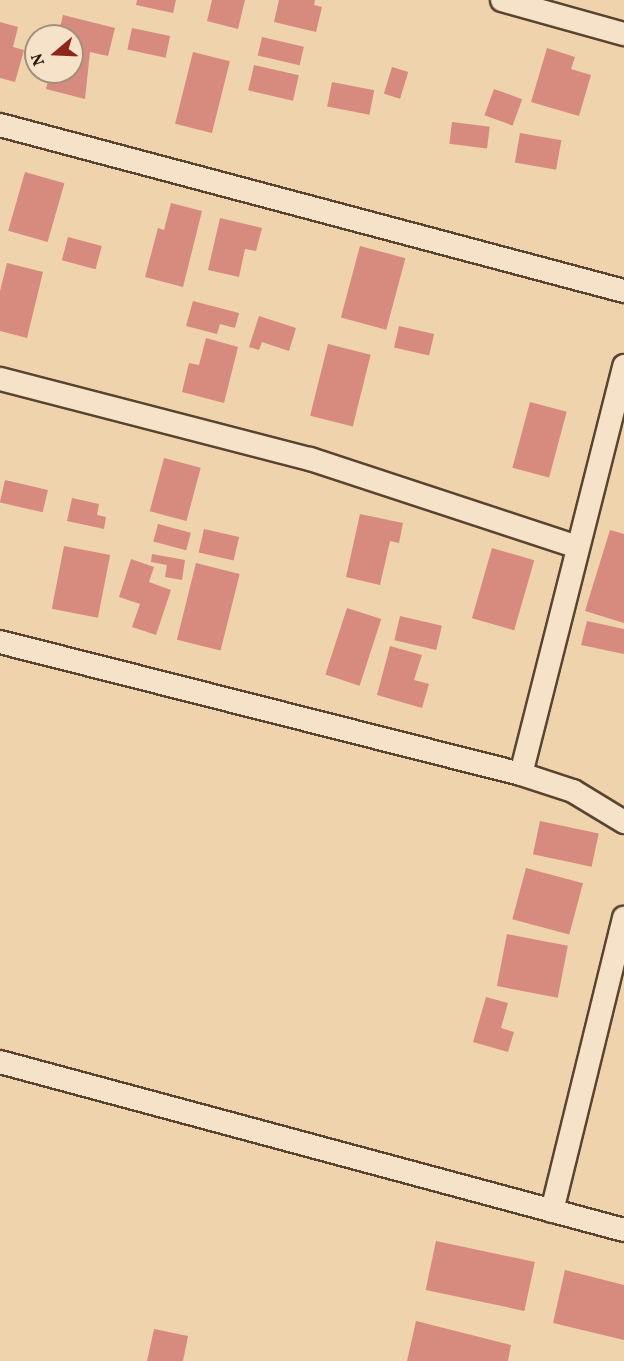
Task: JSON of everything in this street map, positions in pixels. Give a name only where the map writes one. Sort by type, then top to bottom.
[{"type":"street","points":[[502,0],[624,34]]},
{"type":"street","points":[[0,125],[624,291]]},
{"type":"street","points":[[521,774],[575,546],[624,366]]},
{"type":"street","points":[[0,379],[310,459],[575,546]]},
{"type":"street","points":[[0,642],[521,774],[573,791],[624,822]]},
{"type":"street","points":[[552,1211],[624,918]]},
{"type":"street","points":[[0,1062],[624,1230]]},
{"type":"building","points":[[137,0],[176,0],[173,13],[136,5]]},
{"type":"building","points":[[212,0],[245,0],[238,29],[207,21]]},
{"type":"building","points":[[279,0],[315,0],[314,5],[322,7],[316,32],[274,22]]},
{"type":"building","points":[[63,15],[115,28],[108,56],[90,52],[85,99],[46,89],[47,84],[84,84],[84,24],[61,24]]},
{"type":"building","points":[[0,22],[18,27],[13,47],[24,50],[15,82],[0,78]]},
{"type":"building","points":[[132,28],[170,36],[166,58],[127,50]]},
{"type":"building","points":[[262,37],[304,47],[300,65],[258,56]]},
{"type":"building","points":[[547,48],[575,57],[571,69],[591,75],[579,116],[531,102]]},
{"type":"building","points":[[193,52],[230,61],[212,133],[175,124]]},
{"type":"building","points":[[254,65],[299,75],[293,101],[248,90]]},
{"type":"building","points":[[392,67],[408,72],[400,99],[384,94]]},
{"type":"building","points":[[332,82],[374,90],[369,115],[327,107]]},
{"type":"building","points":[[494,89],[522,99],[513,126],[484,115]]},
{"type":"building","points":[[452,122],[490,127],[487,148],[449,144]]},
{"type":"building","points":[[520,133],[561,140],[556,170],[515,163]]},
{"type":"building","points":[[25,172],[64,183],[48,242],[8,231]]},
{"type":"building","points":[[171,203],[202,211],[183,287],[145,277],[158,228],[164,230]]},
{"type":"building","points":[[220,218],[262,228],[256,251],[245,249],[239,277],[208,270]]},
{"type":"building","points":[[68,237],[102,246],[96,269],[62,260]]},
{"type":"building","points":[[360,246],[405,258],[386,330],[341,317]]},
{"type":"building","points":[[7,263],[43,272],[27,338],[0,331],[0,291]]},
{"type":"building","points":[[193,301],[239,313],[235,328],[220,324],[217,334],[186,326]]},
{"type":"building","points":[[259,316],[296,328],[289,351],[262,342],[259,350],[249,347]]},
{"type":"building","points":[[399,326],[434,334],[429,356],[394,347]]},
{"type":"building","points":[[206,338],[238,347],[224,403],[182,392],[189,363],[199,365]]},
{"type":"building","points":[[328,344],[371,355],[353,426],[310,416]]},
{"type":"building","points":[[530,402],[567,412],[549,478],[512,468]]},
{"type":"building","points":[[164,458],[201,468],[186,521],[150,511]]},
{"type":"building","points":[[5,480],[48,490],[43,512],[0,502]]},
{"type":"building","points":[[72,498],[99,504],[97,515],[106,517],[104,529],[67,521]]},
{"type":"building","points":[[360,514],[403,523],[399,543],[390,541],[380,585],[346,577]]},
{"type":"building","points":[[158,524],[191,533],[186,550],[153,541]]},
{"type":"building","points":[[204,529],[239,537],[234,560],[199,552]]},
{"type":"building","points":[[610,530],[624,534],[624,623],[585,611]]},
{"type":"building","points":[[64,546],[110,555],[98,618],[52,609]]},
{"type":"building","points":[[492,548],[534,560],[514,630],[472,618]]},
{"type":"building","points":[[152,554],[185,560],[182,580],[165,577],[167,565],[151,562]]},
{"type":"building","points":[[131,559],[154,567],[149,582],[171,590],[156,635],[132,627],[140,604],[119,597]]},
{"type":"building","points":[[196,563],[240,574],[221,651],[177,640]]},
{"type":"building","points":[[347,608],[381,619],[360,686],[325,675]]},
{"type":"building","points":[[400,616],[442,626],[436,650],[394,640]]},
{"type":"building","points":[[587,621],[624,629],[624,654],[581,645]]},
{"type":"building","points":[[390,646],[422,655],[414,680],[429,684],[422,708],[377,695]]},
{"type":"building","points":[[540,821],[599,833],[592,867],[533,854]]},
{"type":"building","points":[[526,868],[583,883],[569,934],[512,919]]},
{"type":"building","points":[[507,934],[568,946],[558,998],[497,986]]},
{"type":"building","points":[[486,997],[508,1003],[501,1028],[514,1032],[508,1052],[473,1042]]},
{"type":"building","points":[[436,1241],[535,1262],[524,1311],[426,1290]]},
{"type":"building","points":[[565,1270],[624,1285],[624,1340],[553,1323]]},
{"type":"building","points":[[416,1321],[511,1345],[508,1361],[407,1361]]},
{"type":"building","points":[[154,1329],[188,1336],[183,1361],[147,1361]]}]
